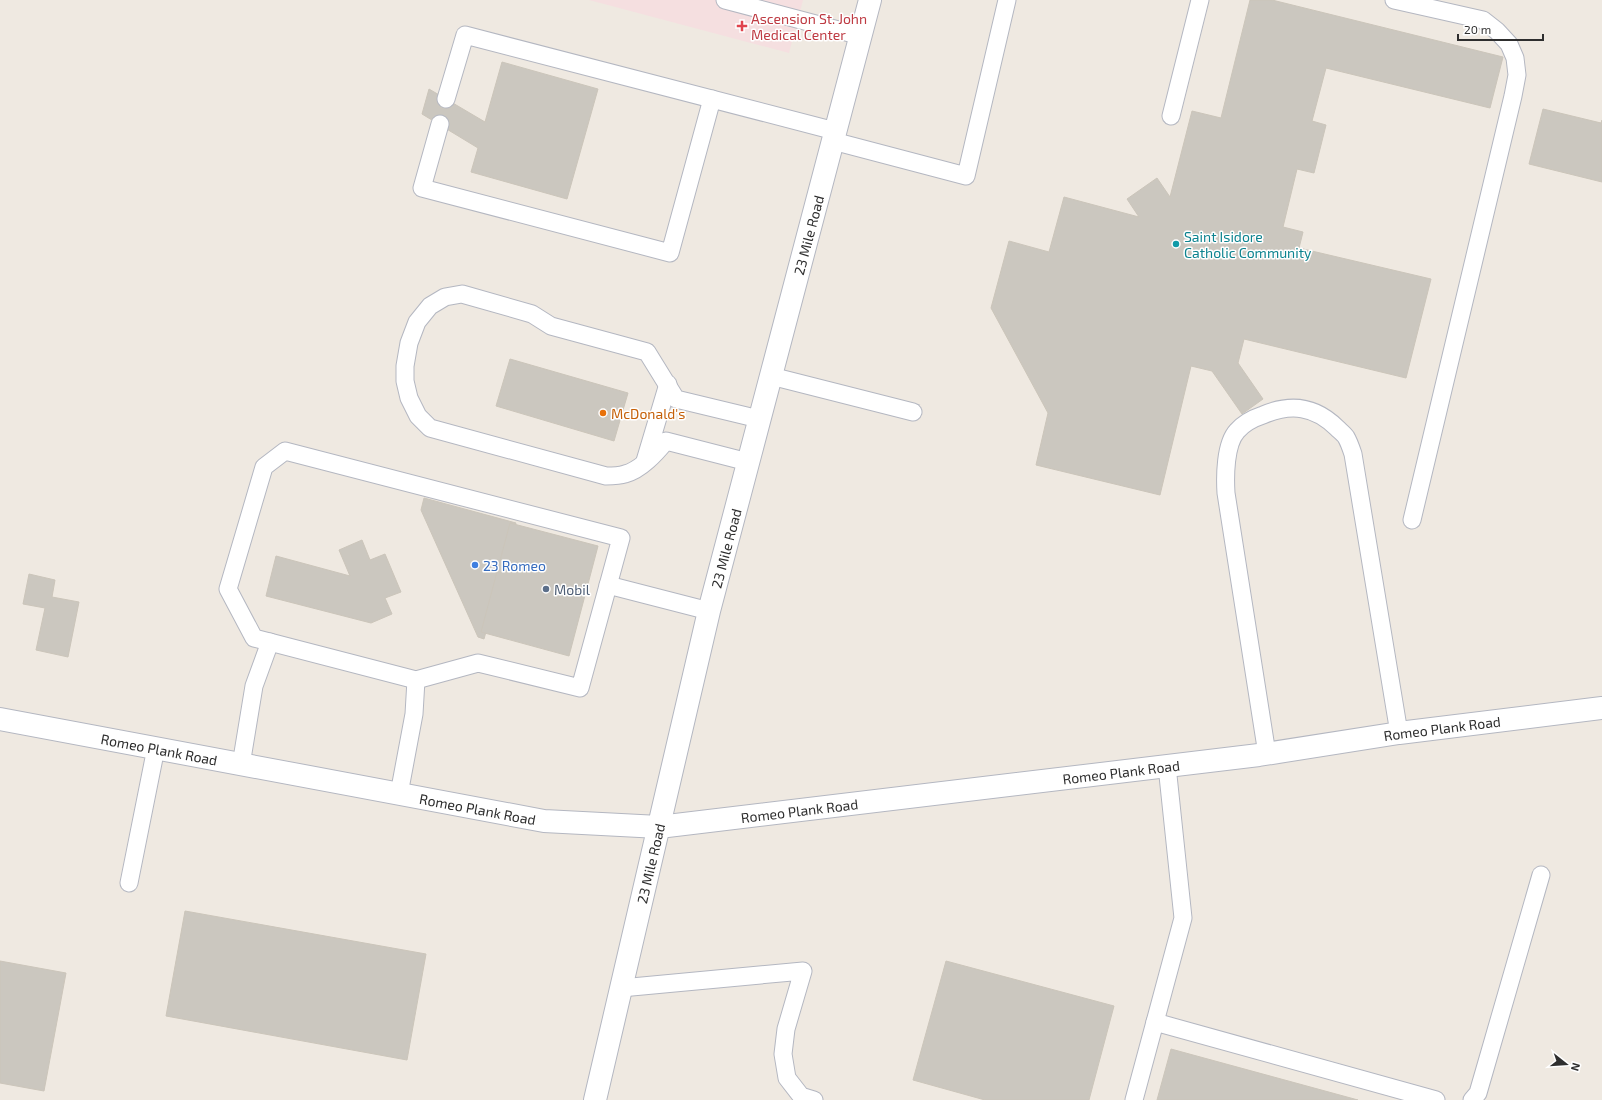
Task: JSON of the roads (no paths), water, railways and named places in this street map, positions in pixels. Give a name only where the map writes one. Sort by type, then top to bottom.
[{"type":"main road","name":"23 Mile Road","points":[[594,1100],[709,611],[870,0]]},
{"type":"main road","name":"Romeo Plank Road","points":[[0,719],[544,822],[659,827],[1267,754],[1400,733],[1602,708]]},
{"type":"lane","points":[[726,0],[861,36]]},
{"type":"lane","points":[[446,99],[464,34],[712,99],[966,176],[1007,0]]},
{"type":"lane","points":[[1171,116],[1200,0]]},
{"type":"lane","points":[[1394,0],[1483,20],[1497,31],[1509,44],[1515,58],[1517,75],[1508,119],[1412,520]]},
{"type":"lane","points":[[440,124],[422,188],[670,253],[712,99]]},
{"type":"lane","points":[[748,462],[666,441],[645,463],[626,474],[606,476],[430,428],[418,416],[410,398],[405,381],[405,366],[409,343],[417,322],[430,306],[445,297],[462,294],[532,314],[551,326],[647,352],[676,399],[759,419]]},
{"type":"lane","points":[[771,376],[913,412]]},
{"type":"lane","points":[[645,463],[668,384]]},
{"type":"lane","points":[[1267,754],[1226,493],[1225,472],[1229,449],[1236,431],[1256,418],[1275,409],[1294,408],[1313,410],[1331,422],[1345,437],[1354,454],[1400,733]]},
{"type":"lane","points":[[285,451],[621,538],[608,585],[580,688],[478,663],[416,680],[254,638],[228,589],[264,467],[285,451]]},
{"type":"lane","points":[[608,585],[709,611]]},
{"type":"lane","points":[[241,765],[254,686],[270,642]]},
{"type":"lane","points":[[399,794],[414,714],[416,680]]},
{"type":"lane","points":[[129,883],[156,748]]},
{"type":"lane","points":[[1134,1100],[1183,918],[1167,766]]},
{"type":"lane","points":[[1472,1100],[1478,1093],[1541,875]]},
{"type":"lane","points":[[621,988],[803,971],[786,1029],[783,1054],[787,1078],[801,1096],[814,1100]]},
{"type":"lane","points":[[1155,1022],[1436,1100]]},
{"type":"place","name":"Ascension St. John Medical Center","points":[[742,26]]},
{"type":"place","name":"Saint Isidore Catholic Community","points":[[1176,244]]},
{"type":"place","name":"McDonald's","points":[[603,413]]},
{"type":"place","name":"23 Romeo","points":[[475,565]]},
{"type":"place","name":"Mobil","points":[[546,589]]}]
